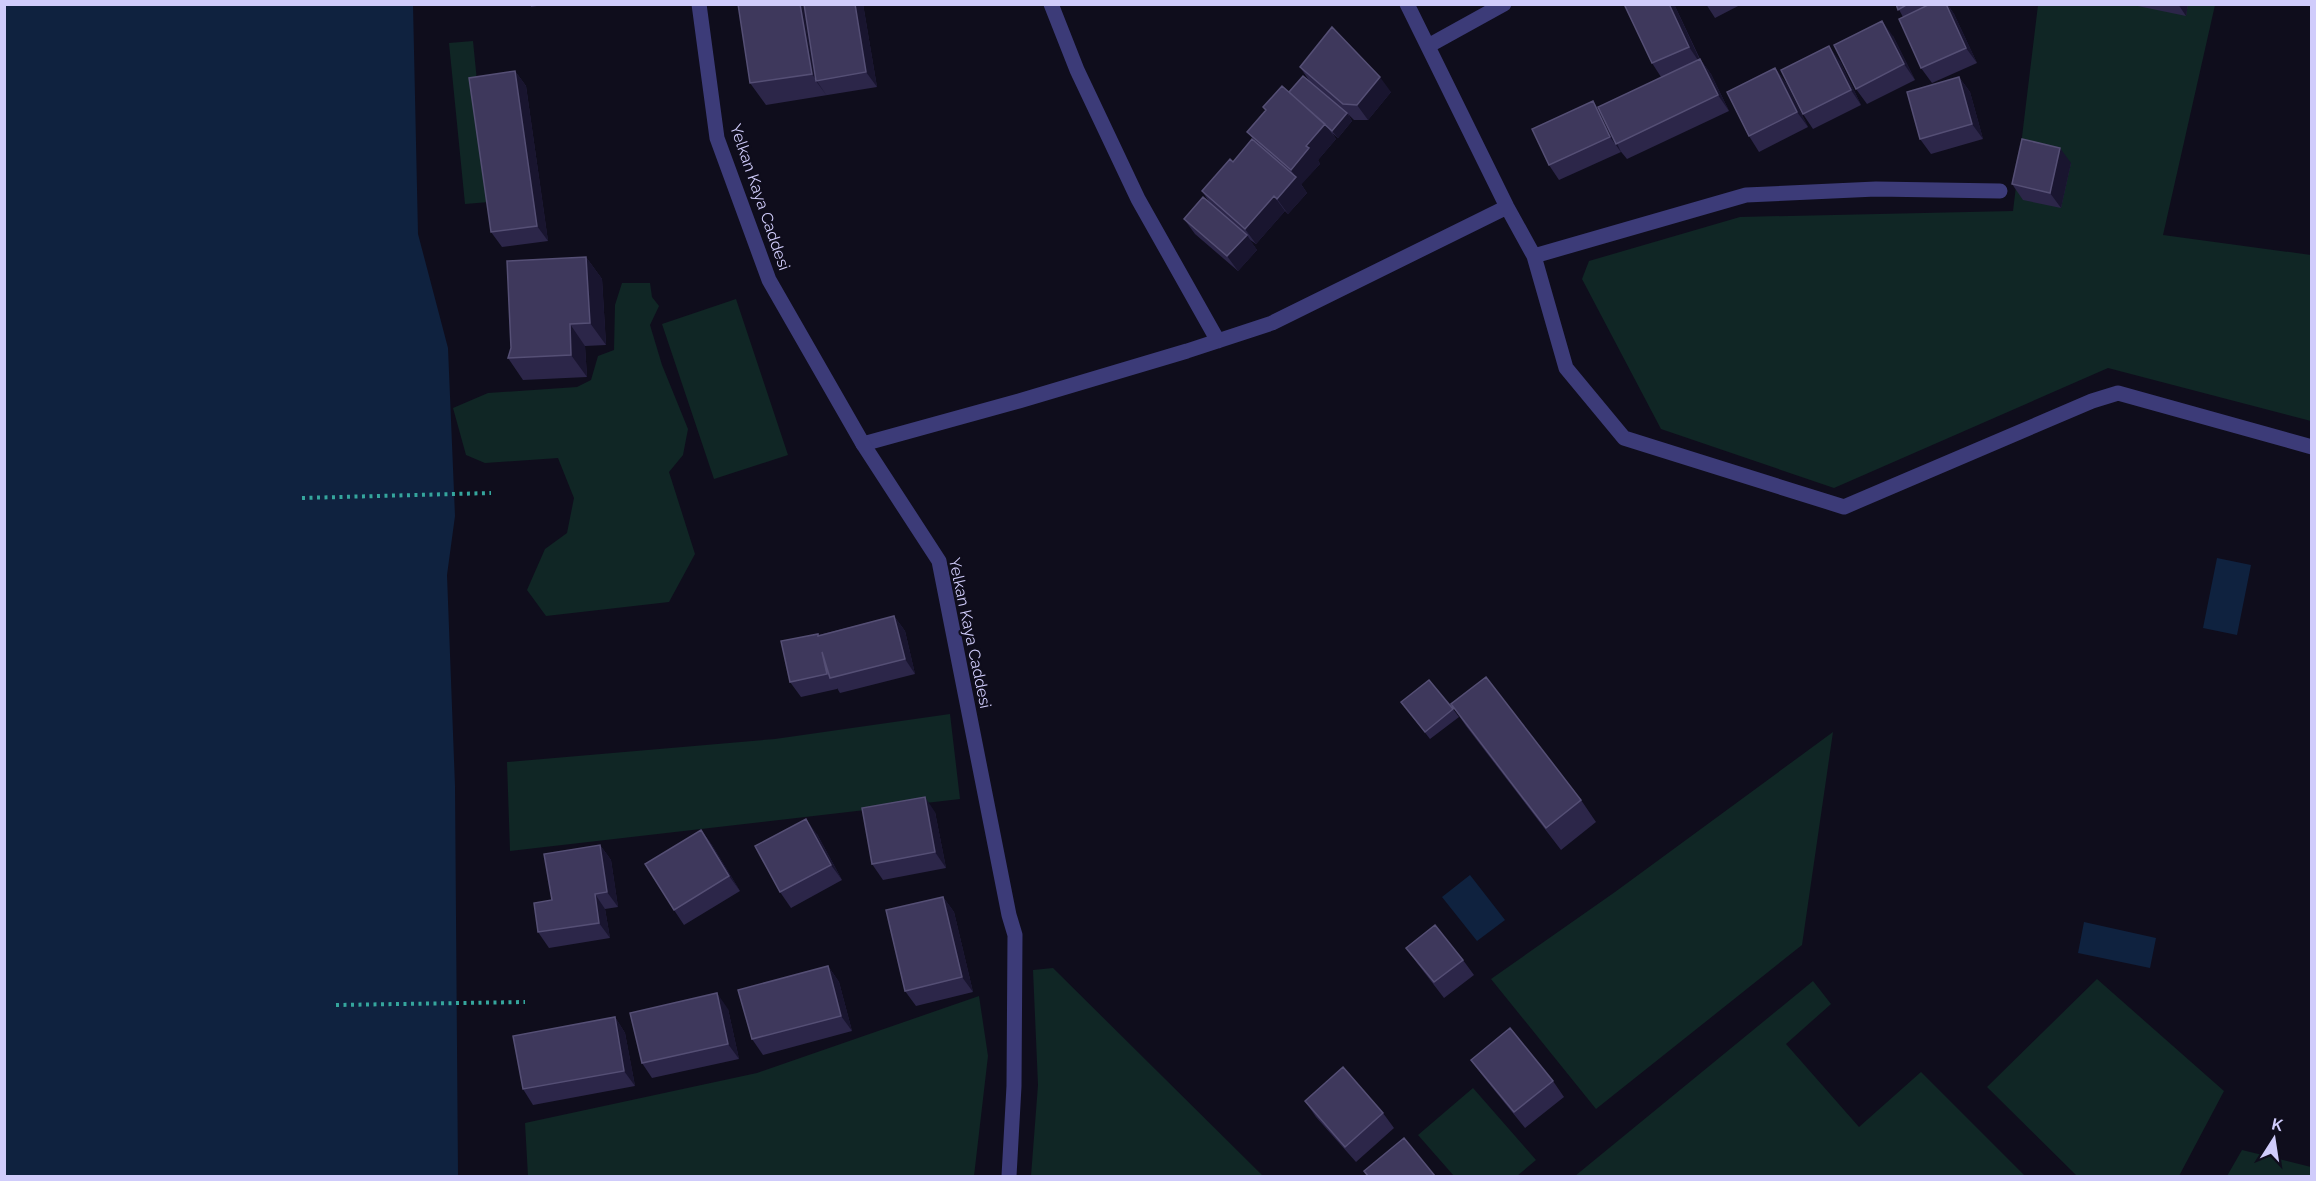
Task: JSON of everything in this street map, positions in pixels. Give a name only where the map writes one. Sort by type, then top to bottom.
[{"type":"street","name":"Yelkan Kaya Caddesi","points":[[699,4],[717,138],[769,280],[863,444],[939,561],[1015,935],[1014,1086],[1009,1176]]},
{"type":"street","points":[[1051,4],[1077,70],[1137,200],[1218,341]]},
{"type":"street","points":[[1407,4],[1507,207],[1534,256],[1566,368],[1624,438],[1844,507],[2091,401],[2118,393],[2312,447]]},
{"type":"street","points":[[1428,46],[1504,4]]},
{"type":"street","points":[[1534,256],[1746,195],[1876,189],[2000,191]]},
{"type":"street","points":[[863,444],[1019,401],[1218,341],[1272,322],[1507,207]]},
{"type":"path","points":[[302,498],[491,493]]},
{"type":"path","points":[[336,1005],[525,1002]]},
{"type":"green space","points":[[2038,5],[2215,5],[2163,235],[2311,255],[2311,421],[2108,368],[1834,488],[1661,429],[1582,279],[1589,261],[1740,217],[2013,211]]},
{"type":"green space","points":[[473,41],[489,202],[465,204],[449,43]]},
{"type":"green space","points":[[622,283],[650,283],[652,297],[659,306],[650,325],[662,365],[688,429],[683,455],[669,472],[695,554],[669,602],[546,616],[527,590],[545,549],[567,533],[574,498],[558,458],[485,463],[466,455],[453,408],[488,393],[577,387],[591,380],[598,356],[614,350],[615,305]]},
{"type":"green space","points":[[736,299],[788,455],[714,479],[662,324]]},
{"type":"green space","points":[[950,714],[960,799],[510,851],[507,762],[775,739]]},
{"type":"green space","points":[[1833,732],[1802,945],[1596,1109],[1491,979],[1615,892]]},
{"type":"green space","points":[[1053,968],[1263,1176],[1031,1176],[1038,1085],[1033,970]]},
{"type":"green space","points":[[2097,979],[2224,1091],[2179,1176],[2077,1176],[1987,1087]]},
{"type":"green space","points":[[1813,981],[1831,1004],[1786,1044],[1859,1127],[1921,1072],[2025,1176],[1575,1176]]},
{"type":"green space","points":[[979,996],[988,1056],[974,1176],[528,1176],[525,1123],[757,1073]]},
{"type":"green space","points":[[1473,1088],[1536,1160],[1517,1176],[1454,1176],[1418,1135]]},
{"type":"green space","points":[[2242,1150],[2311,1167],[2311,1176],[2227,1176]]},
{"type":"water","points":[[5,4],[413,5],[418,234],[448,348],[455,516],[447,575],[455,786],[458,1176],[5,1176]]},
{"type":"water","points":[[2217,558],[2251,565],[2237,635],[2203,628]]},
{"type":"water","points":[[1470,875],[1505,920],[1477,941],[1442,897]]},
{"type":"water","points":[[2084,922],[2156,938],[2150,968],[2078,953]]},
{"type":"building","points":[[738,4],[800,4],[812,74],[750,83]]},
{"type":"building","points":[[804,4],[855,4],[866,72],[816,81]]},
{"type":"building","points":[[1624,4],[1669,4],[1689,47],[1652,63]]},
{"type":"building","points":[[1896,4],[1908,4],[1898,10]]},
{"type":"building","points":[[1930,4],[1946,4],[1966,48],[1921,68],[1899,19]]},
{"type":"building","points":[[1882,21],[1904,64],[1856,89],[1834,45]]},
{"type":"building","points":[[1332,27],[1380,77],[1357,105],[1343,104],[1300,67]]},
{"type":"building","points":[[1829,46],[1851,90],[1803,114],[1781,70]]},
{"type":"building","points":[[1700,59],[1718,95],[1616,144],[1598,107]]},
{"type":"building","points":[[1775,68],[1797,112],[1749,136],[1727,92]]},
{"type":"building","points":[[515,71],[537,226],[491,232],[469,78]]},
{"type":"building","points":[[1303,76],[1347,113],[1332,131],[1289,92]]},
{"type":"building","points":[[1959,77],[1972,124],[1920,139],[1907,92]]},
{"type":"building","points":[[1282,86],[1325,124],[1306,146],[1309,148],[1291,170],[1247,132],[1266,110],[1263,107]]},
{"type":"building","points":[[1593,101],[1610,137],[1549,165],[1532,129]]},
{"type":"building","points":[[1252,139],[1296,177],[1277,199],[1274,196],[1245,229],[1202,191],[1230,159],[1233,162]]},
{"type":"building","points":[[2022,139],[2060,148],[2050,193],[2012,184]]},
{"type":"building","points":[[1203,197],[1247,235],[1227,256],[1184,219]]},
{"type":"building","points":[[586,257],[590,323],[570,324],[571,355],[508,358],[511,348],[507,261]]},
{"type":"building","points":[[894,616],[905,659],[830,678],[822,652],[827,674],[790,682],[781,641],[818,634],[818,636]]},
{"type":"building","points":[[1486,677],[1581,800],[1546,828],[1451,704]]},
{"type":"building","points":[[1429,680],[1453,709],[1425,732],[1401,702]]},
{"type":"building","points":[[925,797],[935,852],[872,864],[862,808]]},
{"type":"building","points":[[806,819],[831,865],[780,892],[755,846]]},
{"type":"building","points":[[701,830],[729,876],[674,910],[645,864]]},
{"type":"building","points":[[600,845],[607,892],[595,894],[599,923],[538,932],[534,903],[552,900],[544,854]]},
{"type":"building","points":[[943,897],[962,977],[905,991],[886,910]]},
{"type":"building","points":[[1435,925],[1463,960],[1434,982],[1406,948]]},
{"type":"building","points":[[828,966],[841,1016],[752,1039],[738,990]]},
{"type":"building","points":[[717,993],[728,1044],[642,1063],[630,1013]]},
{"type":"building","points":[[615,1017],[624,1071],[523,1089],[513,1036]]},
{"type":"building","points":[[1510,1028],[1553,1081],[1514,1112],[1471,1060]]},
{"type":"building","points":[[1343,1067],[1383,1113],[1345,1147],[1305,1101]]},
{"type":"building","points":[[1404,1138],[1435,1176],[1368,1176],[1364,1171]]}]
